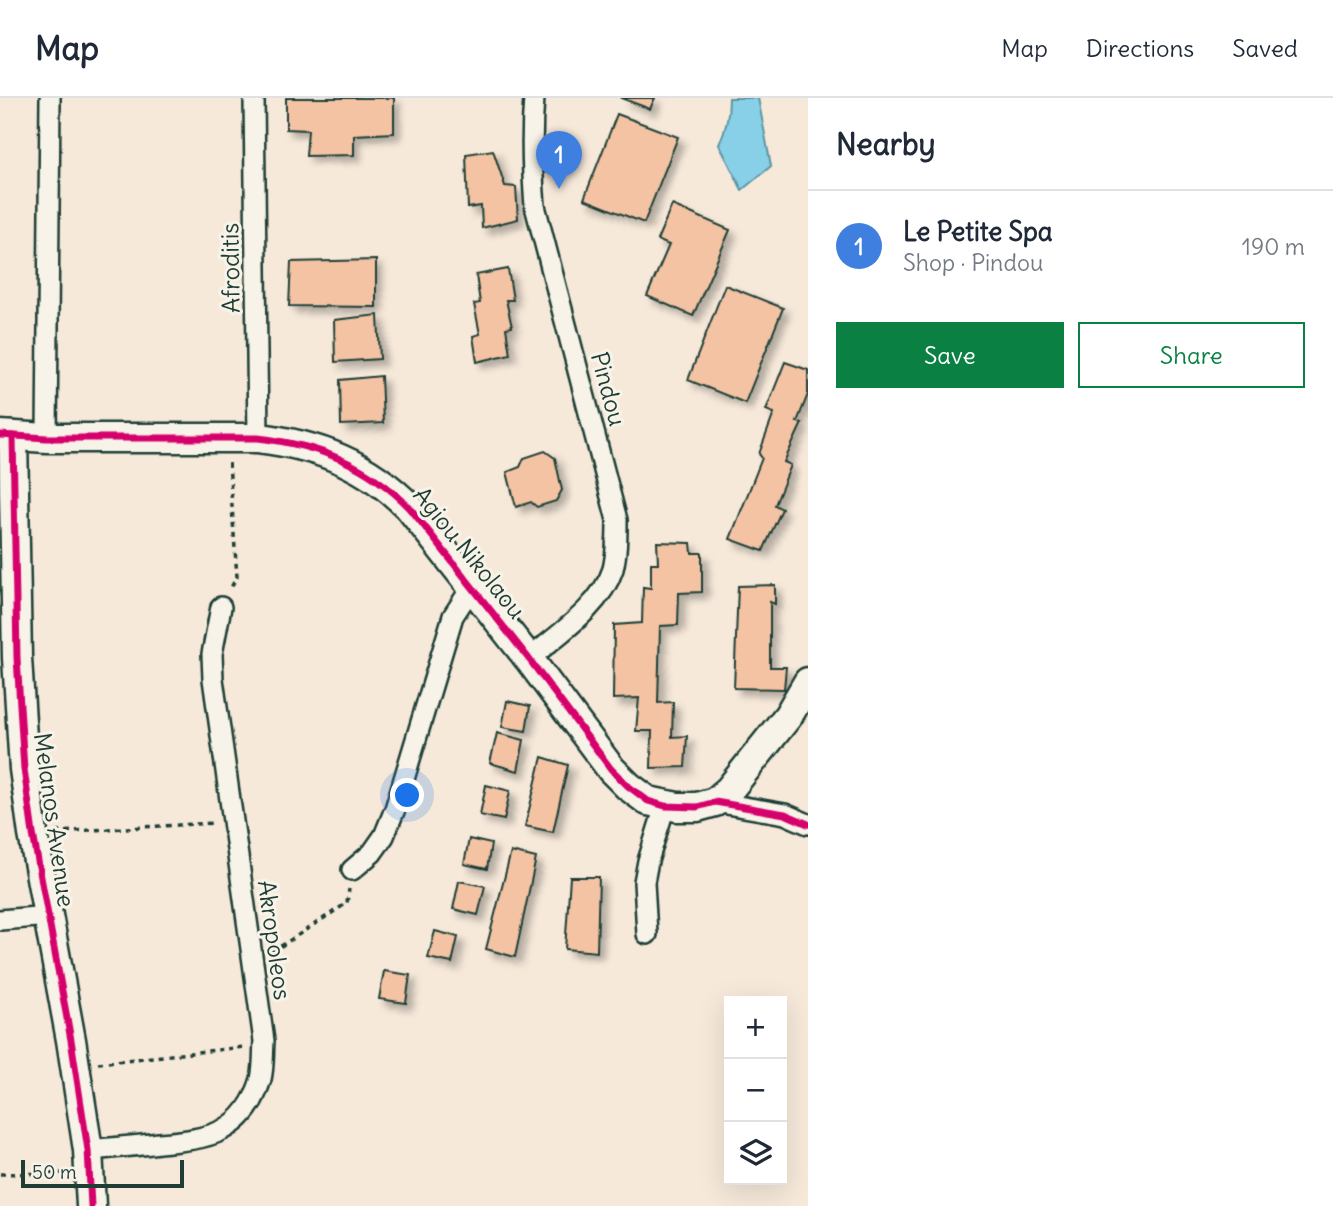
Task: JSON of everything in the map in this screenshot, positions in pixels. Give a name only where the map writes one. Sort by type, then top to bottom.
[{"type":"street","points":[[47,438],[50,98]]},
{"type":"street","name":"Afroditis","points":[[254,98],[258,438]]},
{"type":"street","name":"Pindou","points":[[529,659],[590,607],[605,587],[617,548],[617,520],[535,206],[531,153],[534,98]]},
{"type":"street","name":"Agiou Nikolaou","points":[[7,435],[47,438],[258,438],[289,442],[346,462],[394,491],[410,508],[529,659],[611,769],[628,786],[648,801],[665,806],[697,807],[716,802]]},
{"type":"street","name":"Melanos Avenue","points":[[7,435],[16,658],[24,769],[33,834],[75,1066],[91,1206]]},
{"type":"street","points":[[352,870],[372,853],[384,836],[395,809],[453,616],[472,587]]},
{"type":"street","name":"Akropoleos","points":[[88,1162],[220,1132],[236,1122],[249,1105],[261,1078],[264,1045],[213,679],[212,654],[221,607]]},
{"type":"street","points":[[716,802],[729,790],[789,716],[808,682]]},
{"type":"street","points":[[716,802],[785,814],[808,824]]},
{"type":"street","points":[[647,934],[644,882],[665,806]]},
{"type":"street","points":[[0,920],[49,916]]},
{"type":"path","points":[[221,607],[237,577],[227,438]]},
{"type":"path","points":[[33,834],[233,822]]},
{"type":"path","points":[[253,965],[347,904],[352,870]]},
{"type":"path","points":[[75,1066],[264,1045]]},
{"type":"path","points":[[0,1174],[88,1162]]},
{"type":"water","points":[[729,98],[758,98],[771,166],[742,190],[719,144],[727,122]]},
{"type":"building","points":[[286,98],[394,98],[394,133],[354,135],[354,155],[306,156],[308,130],[286,129]]},
{"type":"building","points":[[621,98],[655,98],[650,109]]},
{"type":"building","points":[[617,114],[678,137],[644,223],[584,199]]},
{"type":"building","points":[[493,150],[505,186],[516,187],[518,219],[482,228],[481,206],[468,208],[466,154]]},
{"type":"building","points":[[672,205],[730,230],[693,316],[647,296],[669,245],[657,240]]},
{"type":"building","points":[[376,260],[376,307],[289,306],[291,262]]},
{"type":"building","points":[[508,269],[513,300],[506,300],[512,327],[506,328],[510,354],[477,362],[473,336],[480,334],[474,304],[480,303],[476,275]]},
{"type":"building","points":[[725,285],[783,308],[745,403],[688,380]]},
{"type":"building","points":[[378,315],[380,359],[335,362],[334,320]]},
{"type":"building","points":[[785,362],[808,370],[808,394],[797,422],[802,423],[784,462],[791,465],[775,505],[782,509],[763,551],[730,539],[762,458],[759,454],[774,413],[766,410]]},
{"type":"building","points":[[381,376],[383,423],[341,425],[340,380]]},
{"type":"building","points":[[545,451],[555,458],[562,490],[556,501],[537,507],[531,502],[516,507],[507,472],[520,467],[524,458]]},
{"type":"building","points":[[657,542],[691,543],[692,553],[702,553],[702,592],[679,593],[678,625],[660,626],[658,703],[673,702],[672,737],[687,736],[685,767],[651,768],[652,731],[636,731],[639,698],[613,699],[614,625],[642,623],[643,587],[651,588],[651,563],[658,563]]},
{"type":"building","points":[[775,585],[775,604],[770,602],[770,667],[786,667],[784,689],[734,688],[738,586]]},
{"type":"building","points":[[507,701],[530,706],[526,731],[502,727]]},
{"type":"building","points":[[497,733],[524,740],[518,771],[490,763]]},
{"type":"building","points":[[542,757],[568,765],[553,832],[525,826]]},
{"type":"building","points":[[486,785],[510,791],[504,820],[480,815]]},
{"type":"building","points":[[469,839],[491,844],[487,869],[464,864]]},
{"type":"building","points":[[511,852],[536,858],[515,957],[486,949]]},
{"type":"building","points":[[570,877],[599,877],[597,952],[565,949]]},
{"type":"building","points":[[459,881],[485,886],[478,915],[453,909]]},
{"type":"building","points":[[435,931],[458,937],[452,963],[428,958]]},
{"type":"building","points":[[384,971],[410,975],[406,1003],[379,999]]},
{"type":"cycle path","points":[[0,435],[47,438],[258,438],[301,446],[359,468],[377,479],[410,508],[529,659],[611,769],[628,786],[648,801],[665,806],[697,807],[715,802],[785,814],[808,824]]},
{"type":"cycle path","points":[[13,436],[17,658],[24,769],[88,1150],[91,1206]]},
{"type":"place","name":"Le Petite Spa","points":[[559,189]]}]
